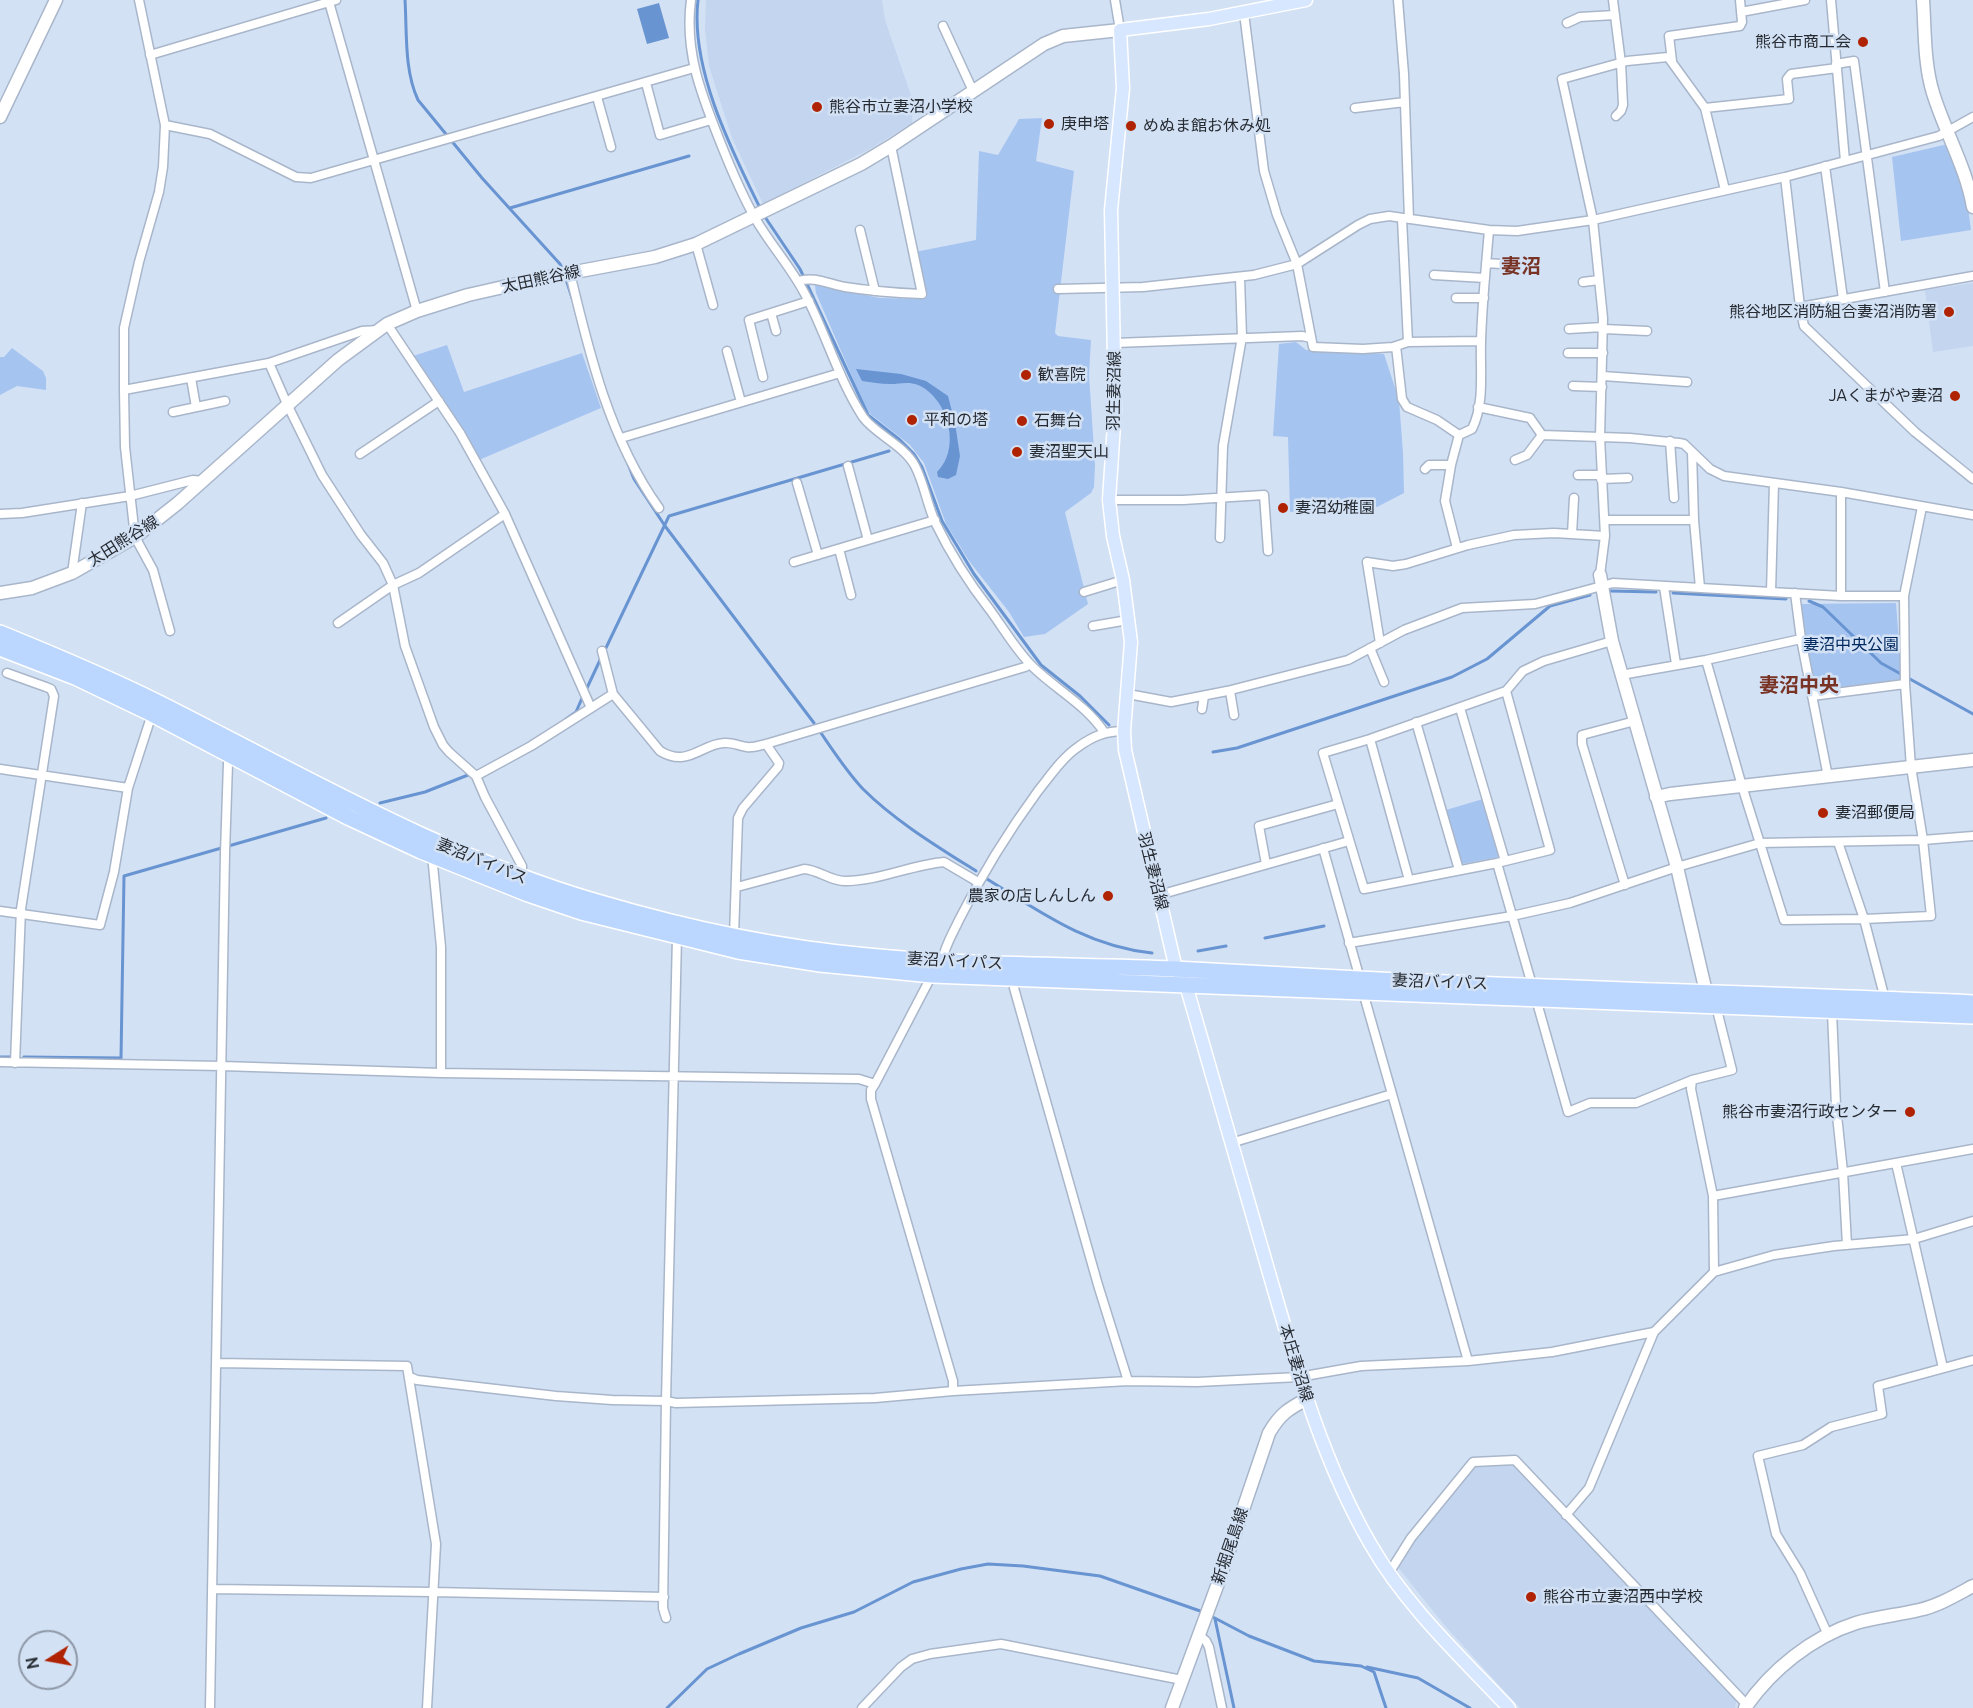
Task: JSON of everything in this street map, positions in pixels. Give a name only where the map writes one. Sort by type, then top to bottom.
[{"type":"highway","name":"妻沼バイパス","points":[[0,633],[98,674],[232,748],[348,817],[433,849],[598,902],[734,936],[864,956],[942,962],[1176,969],[1361,986]]},
{"type":"highway","name":"妻沼バイパス","points":[[0,648],[75,677],[152,714],[232,748]]},
{"type":"highway","name":"妻沼バイパス","points":[[433,849],[528,894],[581,912],[738,951],[820,964],[932,975],[1186,985],[1361,986],[1534,992],[1706,992],[1973,1003]]},
{"type":"highway","name":"妻沼バイパス","points":[[1534,992],[1716,1006],[1973,1016]]},
{"type":"main road","points":[[0,117],[56,0]]},
{"type":"main road","points":[[1120,30],[1244,13],[1306,0]]},
{"type":"main road","points":[[1923,0],[1929,75],[1933,92],[1970,189],[1973,207]]},
{"type":"main road","name":"太田熊谷線","points":[[0,593],[32,588],[72,573],[135,537],[156,522],[338,360],[383,327],[417,311],[468,295],[655,257],[696,244],[831,179],[891,146],[1032,51],[1054,39],[1120,30]]},
{"type":"main road","name":"羽生妻沼線","points":[[1120,30],[1124,69],[1112,196],[1115,409],[1109,500],[1131,642],[1124,731],[1129,771],[1176,969]]},
{"type":"main road","points":[[1601,580],[1612,641],[1677,867],[1706,992]]},
{"type":"main road","points":[[1656,797],[1973,760]]},
{"type":"main road","name":"本庄妻沼線","points":[[1176,969],[1186,985],[1299,1377],[1337,1478],[1372,1546],[1389,1573],[1422,1614],[1509,1708]]},
{"type":"main road","name":"新堀尾島線","points":[[1172,1708],[1269,1433],[1282,1414],[1307,1399]]},
{"type":"main road","points":[[1746,1707],[1758,1690],[1784,1665],[1828,1635],[1854,1623],[1938,1604],[1973,1586]]},
{"type":"street","points":[[139,0],[165,125],[159,192],[139,262],[124,328],[125,447],[135,537],[153,570],[170,631]]},
{"type":"street","points":[[691,0],[688,23],[694,68],[711,120],[729,164],[754,217],[809,301],[840,374],[864,419],[897,445],[915,465],[934,520],[973,586],[1030,664],[1079,704],[1104,732]]},
{"type":"street","points":[[1115,0],[1120,30]]},
{"type":"street","points":[[1398,0],[1405,102],[1408,342]]},
{"type":"street","points":[[1613,0],[1621,63],[1623,105],[1616,116]]},
{"type":"street","points":[[1671,61],[1670,36],[1740,27],[1742,22],[1740,0]]},
{"type":"street","points":[[1741,12],[1805,0]]},
{"type":"street","points":[[1831,0],[1845,161]]},
{"type":"street","points":[[150,55],[333,1],[417,311]]},
{"type":"street","points":[[1244,13],[1264,171],[1277,215],[1297,264],[1313,347],[1363,349],[1396,346],[1408,342],[1481,341]]},
{"type":"street","points":[[1567,23],[1580,17],[1615,15]]},
{"type":"street","points":[[944,26],[973,91]]},
{"type":"street","points":[[1601,580],[1605,536],[1600,437],[1604,328],[1593,220],[1562,79],[1627,61],[1668,57],[1705,108],[1725,190]]},
{"type":"street","points":[[1705,108],[1789,99],[1787,79],[1791,74],[1854,61],[1885,292]]},
{"type":"street","points":[[165,125],[210,134],[296,177],[311,178],[694,68]]},
{"type":"street","points":[[646,83],[660,135],[711,120]]},
{"type":"street","points":[[597,97],[611,147]]},
{"type":"street","points":[[1355,108],[1405,102]]},
{"type":"street","points":[[1058,290],[1112,289],[1240,278],[1297,264],[1370,219],[1389,216],[1489,230],[1517,231],[1544,229],[1593,220],[1785,177],[1845,161],[1949,132],[1973,117]]},
{"type":"street","points":[[798,281],[809,278],[875,291],[922,294],[891,146]]},
{"type":"street","points":[[1826,166],[1843,299]]},
{"type":"street","points":[[1785,177],[1804,326],[1915,432],[1973,479]]},
{"type":"street","points":[[1459,435],[1472,429],[1476,422],[1481,383],[1481,341],[1489,230]]},
{"type":"street","points":[[860,231],[875,291]]},
{"type":"street","points":[[696,244],[713,305]]},
{"type":"street","points":[[1486,263],[1530,266]]},
{"type":"street","points":[[570,273],[598,378],[635,472],[659,508]]},
{"type":"street","points":[[1434,275],[1485,279]]},
{"type":"street","points":[[1800,307],[1973,276]]},
{"type":"street","points":[[1220,538],[1223,446],[1242,337],[1240,278]]},
{"type":"street","points":[[1583,282],[1599,280]]},
{"type":"street","points":[[1456,298],[1484,298]]},
{"type":"street","points":[[763,377],[749,320],[809,301]]},
{"type":"street","points":[[771,313],[776,331]]},
{"type":"street","points":[[124,390],[269,363],[362,330],[383,327],[439,401],[460,433],[505,514],[591,708]]},
{"type":"street","points":[[1569,329],[1604,328],[1647,331]]},
{"type":"street","points":[[1115,343],[1242,337],[1302,336],[1311,338]]},
{"type":"street","points":[[1396,346],[1402,399],[1407,407],[1437,420],[1459,435]]},
{"type":"street","points":[[727,351],[741,402]]},
{"type":"street","points":[[1568,353],[1604,353]]},
{"type":"street","points":[[269,363],[322,475],[361,535],[383,563],[393,585],[405,646],[434,727],[443,745],[476,776],[522,866],[522,877]]},
{"type":"street","points":[[621,438],[840,374]]},
{"type":"street","points":[[1603,376],[1687,382]]},
{"type":"street","points":[[191,378],[196,407]]},
{"type":"street","points":[[1573,386],[1602,387]]},
{"type":"street","points":[[173,412],[225,401]]},
{"type":"street","points":[[360,454],[439,401]]},
{"type":"street","points":[[1478,407],[1530,418],[1542,435]]},
{"type":"street","points":[[1457,548],[1446,508],[1451,465],[1459,435]]},
{"type":"street","points":[[1542,435],[1670,441],[1684,444],[1710,469],[1724,476],[1841,492],[1973,515]]},
{"type":"street","points":[[1515,460],[1527,455],[1542,435]]},
{"type":"street","points":[[1670,441],[1674,498]]},
{"type":"street","points":[[1692,452],[1694,520],[1700,588]]},
{"type":"street","points":[[1425,469],[1429,465],[1451,465]]},
{"type":"street","points":[[848,466],[868,540]]},
{"type":"street","points":[[1578,474],[1628,478]]},
{"type":"street","points":[[0,514],[22,513],[130,495],[193,480],[202,481]]},
{"type":"street","points":[[797,483],[818,555]]},
{"type":"street","points":[[1771,592],[1774,483]]},
{"type":"street","points":[[1841,492],[1841,596]]},
{"type":"street","points":[[1109,500],[1183,501],[1264,495],[1268,551]]},
{"type":"street","points":[[1572,534],[1574,498]]},
{"type":"street","points":[[72,573],[82,502]]},
{"type":"street","points":[[1706,660],[1784,920],[1864,920],[1931,916],[1923,840],[1911,767],[1905,684],[1904,596],[1922,507]]},
{"type":"street","points":[[338,622],[393,585],[419,573],[505,514]]},
{"type":"street","points":[[794,562],[934,520]]},
{"type":"street","points":[[1605,520],[1694,520]]},
{"type":"street","points":[[1380,643],[1367,562],[1393,566],[1406,564],[1457,548],[1514,535],[1605,536]]},
{"type":"street","points":[[839,549],[851,595]]},
{"type":"street","points":[[1084,592],[1123,580]]},
{"type":"street","points":[[1128,694],[1171,702],[1230,691],[1348,660],[1412,627],[1461,608],[1535,603],[1601,580],[1664,587],[1841,596],[1904,596]]},
{"type":"street","points":[[1664,587],[1676,664]]},
{"type":"street","points":[[1795,593],[1801,639],[1828,777]]},
{"type":"street","points":[[1093,626],[1128,620]]},
{"type":"street","points":[[1621,675],[1706,660],[1801,639]]},
{"type":"street","points":[[1506,690],[1550,850],[1364,889],[1323,753],[1460,708],[1506,690],[1523,671],[1544,662],[1612,641]]},
{"type":"street","points":[[1370,648],[1384,682]]},
{"type":"street","points":[[602,651],[613,694],[660,751],[669,756],[695,755],[715,744],[725,742],[750,748],[766,744],[1025,668],[1030,664]]},
{"type":"street","points":[[8,673],[46,687],[53,693],[20,914],[15,1063]]},
{"type":"street","points":[[1812,696],[1905,684]]},
{"type":"street","points":[[1230,691],[1234,715]]},
{"type":"street","points":[[476,776],[531,746],[613,694]]},
{"type":"street","points":[[1202,709],[1204,696]]},
{"type":"street","points":[[1460,708],[1501,862],[1512,916],[1568,1112],[1590,1103],[1636,1103],[1692,1080],[1732,1070],[1716,1006]]},
{"type":"street","points":[[0,911],[100,925],[114,872],[128,788],[152,714]]},
{"type":"street","points":[[1625,885],[1582,744],[1582,735],[1635,721]]},
{"type":"street","points":[[1416,722],[1459,870]]},
{"type":"street","points":[[942,962],[945,949],[978,882],[1007,835],[1055,770],[1076,748],[1104,732],[1124,731]]},
{"type":"street","points":[[1370,739],[1409,880]]},
{"type":"street","points":[[734,936],[738,818],[743,808],[778,767],[766,744]]},
{"type":"street","points":[[210,1708],[225,853],[228,763],[232,748]]},
{"type":"street","points":[[0,769],[128,788]]},
{"type":"street","points":[[1266,864],[1259,826],[1338,804]]},
{"type":"street","points":[[1349,943],[1512,916],[1570,903],[1677,867],[1760,843],[1923,840],[1973,836]]},
{"type":"street","points":[[1159,895],[1348,841]]},
{"type":"street","points":[[1839,842],[1864,920],[1885,999]]},
{"type":"street","points":[[1323,848],[1468,1361]]},
{"type":"street","points":[[433,849],[441,947],[441,1073]]},
{"type":"street","points":[[737,887],[804,868],[813,869],[832,879],[849,881],[944,862],[978,882]]},
{"type":"street","points":[[666,1618],[664,1597],[666,1401],[677,937]]},
{"type":"street","points":[[932,975],[874,1084],[871,1099],[950,1370],[953,1391]]},
{"type":"street","points":[[1014,978],[1014,988],[1098,1285],[1128,1382]]},
{"type":"street","points":[[1832,1012],[1836,1106],[1847,1245]]},
{"type":"street","points":[[0,1062],[441,1073],[859,1079],[874,1084]]},
{"type":"street","points":[[1692,1080],[1691,1089],[1713,1196],[1714,1272]]},
{"type":"street","points":[[1231,1143],[1392,1094]]},
{"type":"street","points":[[1713,1196],[1973,1149]]},
{"type":"street","points":[[1896,1162],[1943,1368]]},
{"type":"street","points":[[1566,1515],[1589,1488],[1654,1332],[1714,1272],[1774,1255],[1914,1239],[1973,1221]]},
{"type":"street","points":[[410,1377],[417,1380],[556,1396],[676,1403],[875,1398],[953,1391],[1128,1382],[1197,1382],[1299,1377],[1362,1366],[1468,1361],[1552,1352],[1654,1332]]},
{"type":"street","points":[[1828,1635],[1800,1573],[1776,1534],[1758,1456],[1803,1445],[1831,1427],[1882,1414],[1878,1386],[1973,1360]]},
{"type":"street","points":[[217,1363],[407,1366],[436,1544],[427,1708]]},
{"type":"street","points":[[1389,1573],[1412,1538],[1473,1462],[1515,1460],[1746,1707]]},
{"type":"street","points":[[212,1589],[664,1597]]},
{"type":"street","points":[[1199,1635],[1209,1647],[1222,1708]]},
{"type":"street","points":[[861,1708],[901,1667],[912,1659],[1000,1644],[1182,1680]]},
{"type":"shaded area","name":"熊谷市立妻沼小学校","points":[[706,0],[882,0],[885,20],[913,101],[912,123],[870,149],[763,204],[732,138],[709,66],[705,28]]},
{"type":"shaded area","points":[[659,3],[669,38],[647,44],[637,9]]},
{"type":"shaded area","points":[[1973,283],[1973,346],[1933,352],[1925,290]]},
{"type":"shaded area","points":[[856,369],[901,374],[926,381],[948,396],[960,456],[956,475],[948,479],[938,477],[937,472],[945,462],[949,450],[950,437],[944,412],[928,391],[911,383],[887,384],[862,381]]},
{"type":"shaded area","name":"熊谷市立妻沼西中学校","points":[[1513,1464],[1737,1697],[1735,1708],[1520,1708],[1446,1627],[1397,1566],[1442,1504],[1474,1467]]},
{"type":"green space","points":[[1042,118],[1036,161],[1074,171],[1055,333],[1058,336],[1091,340],[1089,375],[1095,465],[1094,487],[1091,493],[1065,512],[1088,604],[1045,634],[1024,637],[1009,612],[969,561],[946,524],[924,463],[910,445],[866,409],[816,293],[815,285],[880,298],[924,299],[915,252],[976,240],[979,151],[998,155],[1019,119]]},
{"type":"green space","points":[[1948,144],[1966,192],[1971,230],[1901,241],[1892,157]]},
{"type":"green space","points":[[1296,342],[1306,350],[1384,354],[1399,400],[1404,493],[1377,507],[1290,512],[1288,437],[1273,436],[1279,344]]},
{"type":"green space","points":[[447,345],[464,392],[582,353],[601,408],[479,460],[473,446],[413,356]]},
{"type":"green space","points":[[12,348],[43,371],[46,378],[46,390],[17,386],[0,395],[0,357],[4,357]]},
{"type":"green space","name":"妻沼中央公園","points":[[1896,603],[1902,681],[1815,692],[1800,604]]},
{"type":"green space","points":[[1483,799],[1500,857],[1461,864],[1446,810]]},
{"type":"waterway","points":[[405,0],[408,64],[418,100],[482,178],[563,270]]},
{"type":"waterway","points":[[698,0],[697,26],[706,80],[726,134],[760,208]]},
{"type":"waterway","points":[[510,208],[689,156]]},
{"type":"waterway","points":[[763,214],[800,269],[868,415],[914,454],[922,467],[942,521],[974,574],[1041,665],[1080,696],[1109,725]]},
{"type":"waterway","points":[[565,276],[572,298]]},
{"type":"waterway","points":[[604,652],[669,516],[889,451]]},
{"type":"waterway","points":[[628,464],[634,479],[665,526],[814,723]]},
{"type":"waterway","points":[[1611,591],[1656,592]]},
{"type":"waterway","points":[[1673,593],[1786,599]]},
{"type":"waterway","points":[[1213,752],[1237,748],[1452,677],[1487,659],[1550,606],[1590,595]]},
{"type":"waterway","points":[[1809,601],[1823,607],[1881,663],[1973,714]]},
{"type":"waterway","points":[[586,690],[601,658]]},
{"type":"waterway","points":[[566,719],[576,712],[583,696]]},
{"type":"waterway","points":[[821,733],[852,776],[875,801],[917,833],[976,871]]},
{"type":"waterway","points":[[380,803],[425,792],[468,775]]},
{"type":"waterway","points":[[24,1057],[121,1058],[124,876],[326,818]]},
{"type":"waterway","points":[[987,879],[1046,916],[1086,935],[1107,943],[1152,953]]},
{"type":"waterway","points":[[1265,938],[1324,926]]},
{"type":"waterway","points":[[1198,951],[1226,946]]},
{"type":"waterway","points":[[0,1057],[11,1057]]},
{"type":"waterway","points":[[667,1708],[707,1669],[739,1654],[801,1628],[854,1612],[913,1582],[988,1564],[1100,1576],[1203,1612]]},
{"type":"waterway","points":[[1209,1615],[1249,1636],[1314,1661],[1361,1666],[1374,1672],[1386,1708]]},
{"type":"waterway","points":[[1215,1619],[1234,1708]]},
{"type":"waterway","points":[[1367,1667],[1418,1678],[1470,1708]]},
{"type":"place","name":"熊谷市商工会","points":[[1863,42]]},
{"type":"place","name":"熊谷市立妻沼小学校","points":[[817,107]]},
{"type":"place","name":"庚申塔","points":[[1049,124]]},
{"type":"place","name":"めぬま館お休み処","points":[[1131,126]]},
{"type":"place","name":"熊谷地区消防組合妻沼消防署","points":[[1949,312]]},
{"type":"place","name":"歓喜院","points":[[1026,375]]},
{"type":"place","name":"JAくまがや妻沼","points":[[1955,396]]},
{"type":"place","name":"平和の塔","points":[[912,420]]},
{"type":"place","name":"石舞台","points":[[1022,421]]},
{"type":"place","name":"妻沼聖天山","points":[[1017,452]]},
{"type":"place","name":"妻沼幼稚園","points":[[1283,508]]},
{"type":"place","name":"妻沼郵便局","points":[[1823,813]]},
{"type":"place","name":"農家の店しんしん","points":[[1108,896]]},
{"type":"place","name":"熊谷市妻沼行政センター","points":[[1910,1112]]},
{"type":"place","name":"熊谷市立妻沼西中学校","points":[[1531,1597]]},
{"type":"district","name":"妻沼","points":[[1521,266]]},
{"type":"district","name":"妻沼中央","points":[[1799,685]]}]
